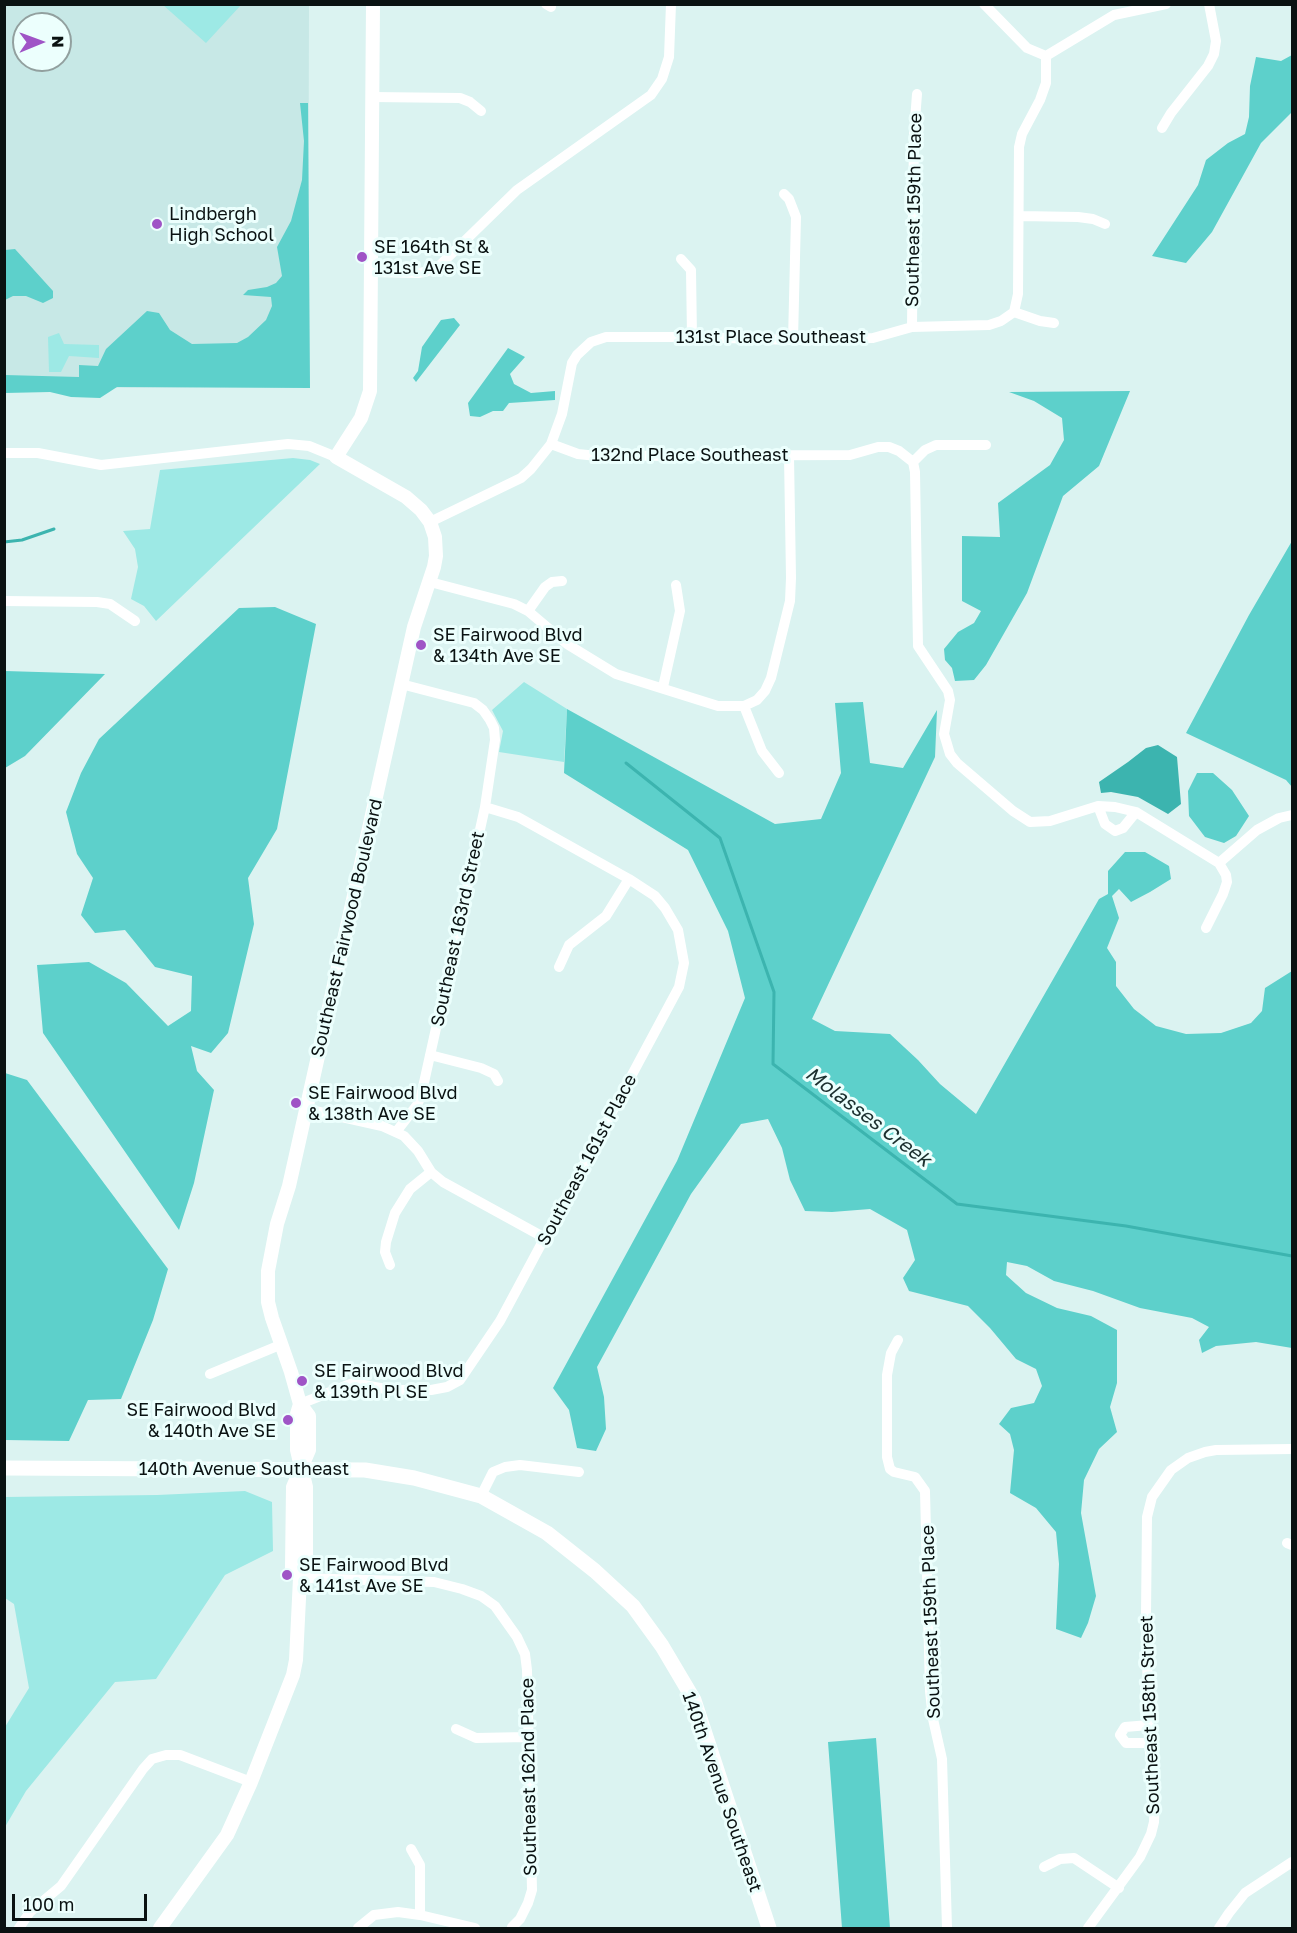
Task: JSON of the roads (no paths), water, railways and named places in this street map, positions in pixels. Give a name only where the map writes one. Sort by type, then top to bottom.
[{"type":"main road","name":"140th Avenue Southeast","points":[[4,1468],[365,1470],[414,1478],[481,1496],[504,1507],[547,1533],[595,1571],[633,1606],[662,1646],[694,1700],[769,1929]]},
{"type":"street","points":[[336,458],[361,418],[370,392],[373,4]]},
{"type":"street","points":[[371,272],[418,273],[438,267],[516,189],[651,95],[662,79],[669,57],[671,4]]},
{"type":"street","points":[[984,4],[1027,48],[1046,56]]},
{"type":"street","points":[[1046,56],[1112,10],[1166,4]]},
{"type":"street","points":[[1162,128],[1171,112],[1208,66],[1214,54],[1216,41],[1209,4]]},
{"type":"street","points":[[1046,56],[1046,83],[1040,100],[1022,134],[1020,147],[1018,294],[1014,312],[1054,323]]},
{"type":"street","name":"Southeast 159th Place","points":[[912,327],[914,134],[917,94]]},
{"type":"street","points":[[372,98],[460,98],[470,102],[481,111]]},
{"type":"street","points":[[784,194],[789,199],[796,217],[793,340]]},
{"type":"street","points":[[1020,216],[1078,217],[1106,224]]},
{"type":"street","points":[[681,259],[691,270],[692,337]]},
{"type":"street","name":"131st Place Southeast","points":[[551,444],[562,414],[572,363],[591,342],[606,337],[793,340],[873,338],[912,327],[989,325],[1001,321],[1014,312]]},
{"type":"street","points":[[4,453],[38,453],[101,465],[288,444],[309,446],[336,458],[406,497],[421,510],[430,522],[521,478],[551,444]]},
{"type":"street","name":"132nd Place Southeast","points":[[551,444],[578,454],[597,456],[850,455],[878,447],[889,447],[913,462]]},
{"type":"street","points":[[986,445],[936,445],[925,450],[913,462],[918,646],[948,691],[950,700],[944,734],[950,754],[973,777],[1013,811],[1030,822],[1050,821],[1098,806],[1115,807],[1136,812],[1219,863],[1226,874],[1227,882],[1206,928]]},
{"type":"street","points":[[430,582],[514,604],[528,611],[567,644],[616,674],[718,706],[744,706],[757,700],[765,691],[771,678],[790,601],[789,456]]},
{"type":"street","name":"Southeast Fairwood Boulevard","points":[[160,1929],[227,1835],[251,1782],[293,1675],[296,1660],[300,1578],[292,1567],[292,1487],[309,1450],[309,1416],[300,1404],[280,1345],[268,1302],[268,1271],[414,627],[430,582],[436,556],[435,537],[430,522]]},
{"type":"street","points":[[528,611],[545,587],[552,582],[562,581]]},
{"type":"street","points":[[663,687],[680,611],[676,585]]},
{"type":"street","points":[[4,601],[97,602],[110,604],[135,621]]},
{"type":"street","name":"Southeast 163rd Street","points":[[396,1132],[417,1105],[421,1096],[484,807],[495,740],[494,728],[490,720],[474,703],[401,684]]},
{"type":"street","points":[[744,706],[762,751],[779,773]]},
{"type":"street","points":[[1098,806],[1105,824],[1115,831],[1123,828],[1136,812]]},
{"type":"street","name":"Southeast 161st Place","points":[[300,1404],[353,1383],[391,1390],[431,1390],[447,1387],[460,1380],[500,1321],[679,987],[684,963],[678,930],[666,908],[655,896],[518,817],[484,807]]},
{"type":"street","points":[[1219,863],[1257,830],[1279,818],[1293,815]]},
{"type":"street","points":[[559,968],[569,945],[606,916],[629,879]]},
{"type":"street","points":[[430,1054],[481,1068],[494,1074],[498,1081]]},
{"type":"street","points":[[306,1109],[382,1126],[404,1136],[412,1144],[430,1172],[443,1182],[544,1238]]},
{"type":"street","points":[[390,1265],[385,1252],[395,1213],[410,1189],[430,1172]]},
{"type":"street","name":"Southeast 159th Place","points":[[898,1340],[891,1353],[887,1375],[887,1457],[890,1469],[899,1474],[915,1477],[926,1491],[930,1691],[933,1719],[942,1759],[947,1929]]},
{"type":"street","points":[[210,1374],[280,1345]]},
{"type":"street","name":"Southeast 158th Street","points":[[1088,1929],[1119,1888],[1147,1844],[1154,1821],[1155,1793],[1149,1743],[1147,1517],[1152,1497],[1171,1470],[1188,1458],[1204,1452],[1293,1449]]},
{"type":"street","points":[[481,1496],[493,1472],[505,1467],[520,1466],[579,1472]]},
{"type":"street","name":"Southeast 162nd Place","points":[[300,1578],[434,1582],[481,1596],[495,1606],[509,1623],[525,1654],[527,1670],[532,1890],[520,1919],[510,1928]]},
{"type":"street","points":[[1149,1725],[1125,1727],[1120,1735],[1126,1743],[1149,1743]]},
{"type":"street","points":[[456,1729],[476,1738],[527,1737]]},
{"type":"street","points":[[19,1929],[30,1912],[61,1886],[152,1759],[166,1755],[180,1755],[251,1782]]},
{"type":"street","points":[[411,1848],[420,1865],[420,1915]]},
{"type":"street","points":[[1044,1867],[1060,1859],[1074,1858],[1119,1888]]},
{"type":"street","points":[[1220,1929],[1232,1908],[1245,1893],[1292,1863]]},
{"type":"street","points":[[358,1929],[374,1915],[398,1912],[420,1915],[475,1929]]},
{"type":"waterway","name":"Molasses Creek","points":[[4,542],[22,540],[54,529]]},
{"type":"waterway","name":"Molasses Creek","points":[[626,763],[720,838],[774,992],[773,1064],[957,1204],[1126,1226],[1292,1256]]},
{"type":"place","name":"Lindbergh High School","points":[[157,224]]},
{"type":"place","name":"SE 164th St & 131st Ave SE","points":[[362,257]]},
{"type":"place","name":"SE Fairwood Blvd & 134th Ave SE","points":[[421,645]]},
{"type":"place","name":"SE Fairwood Blvd & 138th Ave SE","points":[[296,1103]]},
{"type":"place","name":"SE Fairwood Blvd & 139th Pl SE","points":[[302,1381]]},
{"type":"place","name":"SE Fairwood Blvd & 140th Ave SE","points":[[288,1420]]},
{"type":"place","name":"SE Fairwood Blvd & 141st Ave SE","points":[[287,1575]]}]
